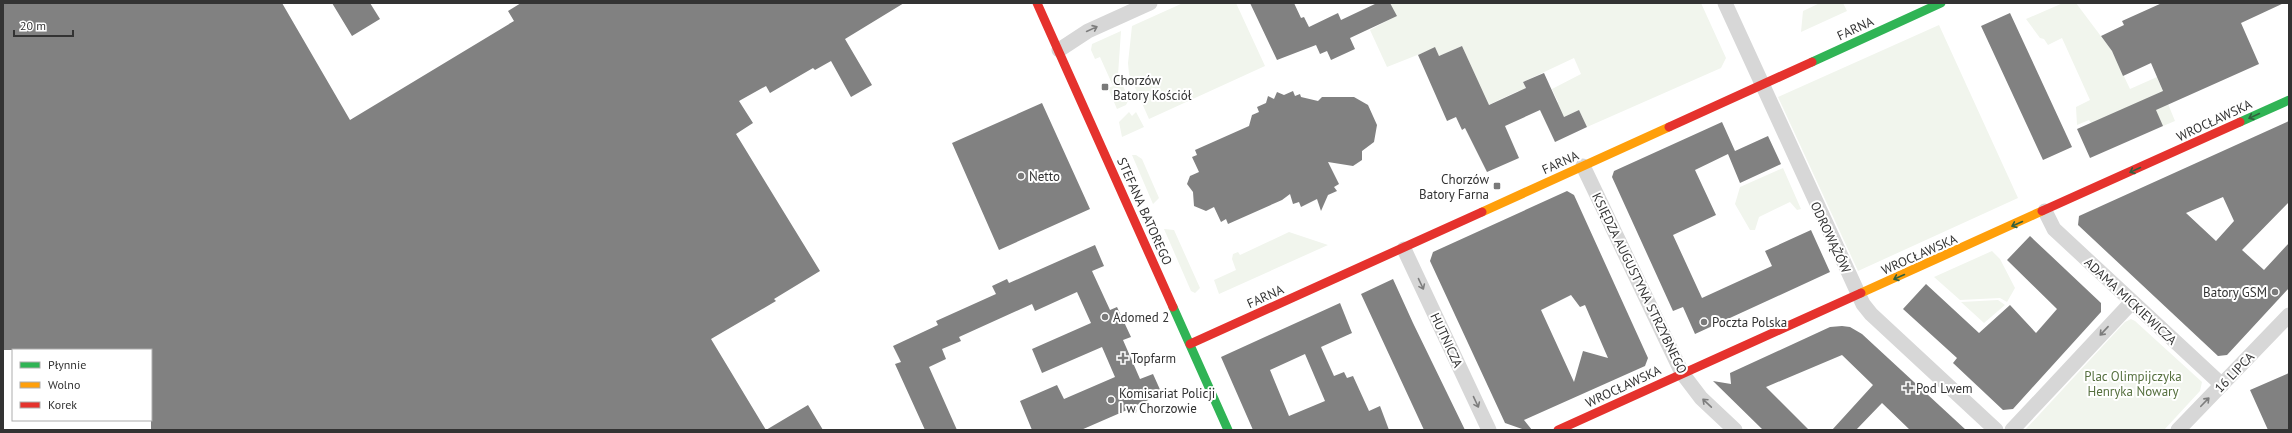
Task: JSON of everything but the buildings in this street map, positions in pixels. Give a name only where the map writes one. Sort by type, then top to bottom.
[{"type":"street","name":"STEFANA BATOREGO","points":[[1037,3],[1228,430]]},
{"type":"street","points":[[1059,50],[1088,31],[1150,3]]},
{"type":"street","name":"ODROWĄŻÓW","points":[[1725,3],[1858,296],[1871,314],[1996,430]]},
{"type":"street","name":"FARNA","points":[[1190,344],[1404,249],[1941,3]]},
{"type":"street","name":"WROCŁAWSKA","points":[[1558,430],[1682,373],[1858,296],[2289,100]]},
{"type":"street","name":"KSIĘDZA AUGUSTYNA STRZYBNEGO","points":[[1583,166],[1682,373],[1701,398],[1735,430]]},
{"type":"street","name":"ADAMA MICKIEWICZA","points":[[2045,211],[2054,229],[2222,385]]},
{"type":"street","name":"HUTNICZA","points":[[1404,249],[1489,430]]},
{"type":"street","points":[[2012,430],[2131,302]]},
{"type":"street","name":"16 LIPCA","points":[[2178,430],[2289,315]]},
{"type":"green space","points":[[1183,3],[1236,3],[1265,66],[1149,119],[1129,74],[1128,63],[1132,26]]},
{"type":"green space","points":[[1390,3],[1701,3],[1726,58],[1721,68],[1587,127],[1579,110],[1547,125],[1540,110],[1558,102],[1552,89],[1581,74],[1574,58],[1523,82],[1530,98],[1518,91],[1486,106],[1477,79],[1462,46],[1439,56],[1435,48],[1387,67],[1370,30],[1396,16]]},
{"type":"green space","points":[[1820,3],[1843,3],[1847,11],[1801,32],[1803,11]]},
{"type":"green space","points":[[2063,3],[2076,3],[2112,51],[2130,89],[2157,77],[2175,121],[2163,126],[2091,123],[2089,120],[2077,125],[2076,107],[2090,100],[2062,38],[2048,45],[2044,39],[2040,38],[2026,19]]},
{"type":"green space","points":[[1939,25],[2018,198],[1858,271],[1778,97]]},
{"type":"green space","points":[[1121,31],[1118,75],[1129,99],[1126,105],[1117,109],[1108,88],[1113,86],[1100,57],[1095,59],[1091,50],[1092,44]]},
{"type":"green space","points":[[1129,112],[1132,116],[1136,112],[1144,127],[1122,137],[1119,122]]},
{"type":"green space","points":[[1132,155],[1136,155],[1142,159],[1159,198],[1153,204]]},
{"type":"green space","points":[[1783,168],[1801,209],[1797,210],[1790,202],[1759,217],[1755,230],[1750,230],[1735,204],[1740,187]]},
{"type":"green space","points":[[1164,229],[1174,230],[1200,288],[1195,293],[1191,291]]},
{"type":"green space","points":[[1289,232],[1328,245],[1219,294],[1214,280],[1236,270],[1232,259],[1233,254],[1238,252],[1240,255]]},
{"type":"green space","points":[[1992,251],[2000,259],[2015,288],[2007,302],[2000,298],[1960,300],[1934,277]]},
{"type":"green space","points":[[1998,300],[2005,305],[1984,323],[1961,302]]},
{"type":"green space","name":"Plac Olimpijczyka Henryka Nowary","points":[[2131,319],[2202,382],[2200,391],[2164,430],[2025,430],[2125,322]]},
{"type":"traffic: fast","points":[[1812,62],[1941,3]]},
{"type":"traffic: fast","points":[[2240,122],[2289,100]]},
{"type":"traffic: fast","points":[[1173,307],[1228,430]]},
{"type":"traffic: slow","points":[[1482,212],[1669,127]]},
{"type":"traffic: slow","points":[[1861,293],[2042,211]]},
{"type":"traffic: jam","points":[[1037,3],[1173,307]]},
{"type":"traffic: jam","points":[[1669,127],[1812,62]]},
{"type":"traffic: jam","points":[[2042,211],[2240,122]]},
{"type":"traffic: jam","points":[[1190,344],[1482,212]]},
{"type":"traffic: jam","points":[[1558,430],[1861,293]]},
{"type":"place","name":"Chorzów Batory Kościół","points":[[1105,87]]},
{"type":"place","name":"Netto","points":[[1021,176]]},
{"type":"place","name":"Chorzów Batory Farna","points":[[1497,186]]},
{"type":"place","name":"Batory GSM","points":[[2275,292]]},
{"type":"place","name":"Adomed 2","points":[[1105,317]]},
{"type":"place","name":"Poczta Polska","points":[[1704,322]]},
{"type":"place","name":"Topfarm","points":[[1123,358]]},
{"type":"place","name":"Pod Lwem","points":[[1908,388]]},
{"type":"place","name":"Komisariat Policji I w Chorzowie","points":[[1111,400]]}]
